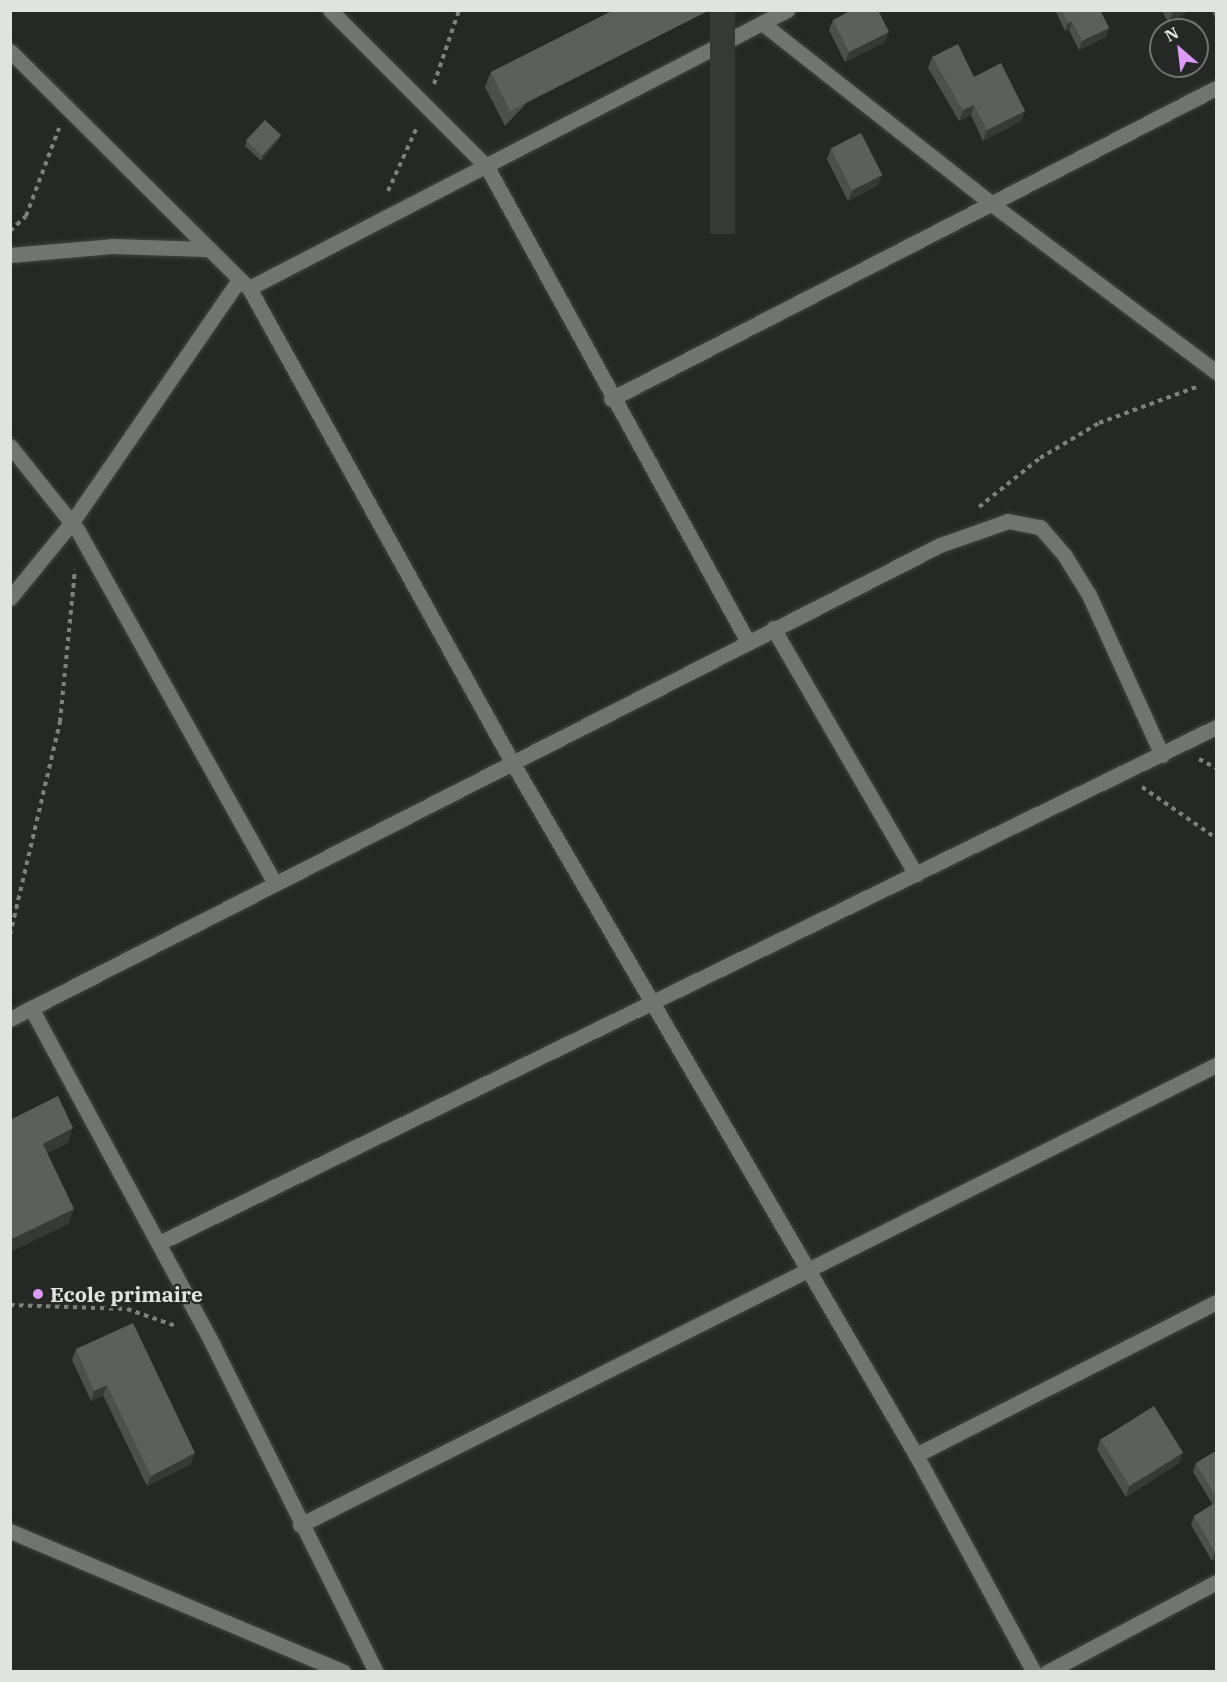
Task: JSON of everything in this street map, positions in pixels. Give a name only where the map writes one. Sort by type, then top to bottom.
[{"type":"street","points":[[330,10],[487,166],[611,399],[747,642]]},
{"type":"street","points":[[10,598],[75,527],[244,284],[487,166],[787,10]]},
{"type":"street","points":[[762,22],[1212,378]]},
{"type":"street","points":[[10,51],[66,110],[244,284],[512,762],[655,1002],[807,1272],[916,1455],[1034,1671]]},
{"type":"street","points":[[611,399],[993,205],[1216,88]]},
{"type":"street","points":[[10,255],[112,246],[206,249]]},
{"type":"street","points":[[10,446],[75,527],[274,883]]},
{"type":"street","points":[[10,1019],[773,628],[950,541],[1008,521],[1040,527],[1089,595],[1162,755]]},
{"type":"street","points":[[773,628],[916,875]]},
{"type":"street","points":[[159,1243],[1124,775],[1216,727]]},
{"type":"street","points":[[31,1008],[212,1343],[300,1524],[376,1671]]},
{"type":"street","points":[[300,1524],[807,1272],[1216,1065]]},
{"type":"street","points":[[916,1455],[1216,1302]]},
{"type":"street","points":[[10,1531],[343,1671]]},
{"type":"street","points":[[1047,1671],[1216,1582]]},
{"type":"path","points":[[380,202],[426,107],[459,10]]},
{"type":"path","points":[[10,231],[26,216],[66,110]]},
{"type":"path","points":[[971,515],[1002,485],[1099,423],[1212,378]]},
{"type":"path","points":[[10,934],[60,722],[75,527]]},
{"type":"path","points":[[1124,775],[1216,838]]},
{"type":"path","points":[[10,1305],[127,1309],[160,1318],[212,1343]]},
{"type":"building","points":[[614,10],[710,10],[510,111],[491,72]]},
{"type":"building","points":[[852,10],[878,10],[889,32],[849,52],[833,20]]},
{"type":"building","points":[[1062,10],[1100,10],[1109,28],[1082,41],[1072,21],[1068,23]]},
{"type":"building","points":[[958,44],[974,77],[1001,63],[1025,111],[987,130],[974,105],[963,110],[932,57]]},
{"type":"building","points":[[265,120],[281,135],[262,155],[246,140]]},
{"type":"building","points":[[861,133],[882,175],[852,190],[831,148]]},
{"type":"building","points":[[58,1096],[73,1128],[43,1144],[74,1209],[10,1240],[10,1120]]},
{"type":"building","points":[[133,1323],[195,1453],[151,1476],[107,1385],[94,1391],[76,1349]]},
{"type":"building","points":[[1154,1406],[1183,1453],[1130,1486],[1101,1439]]},
{"type":"building","points":[[1216,1451],[1216,1497],[1196,1463]]},
{"type":"building","points":[[1216,1502],[1216,1551],[1215,1552],[1194,1516]]},
{"type":"place","name":"Ecole primaire","points":[[38,1294]]}]
